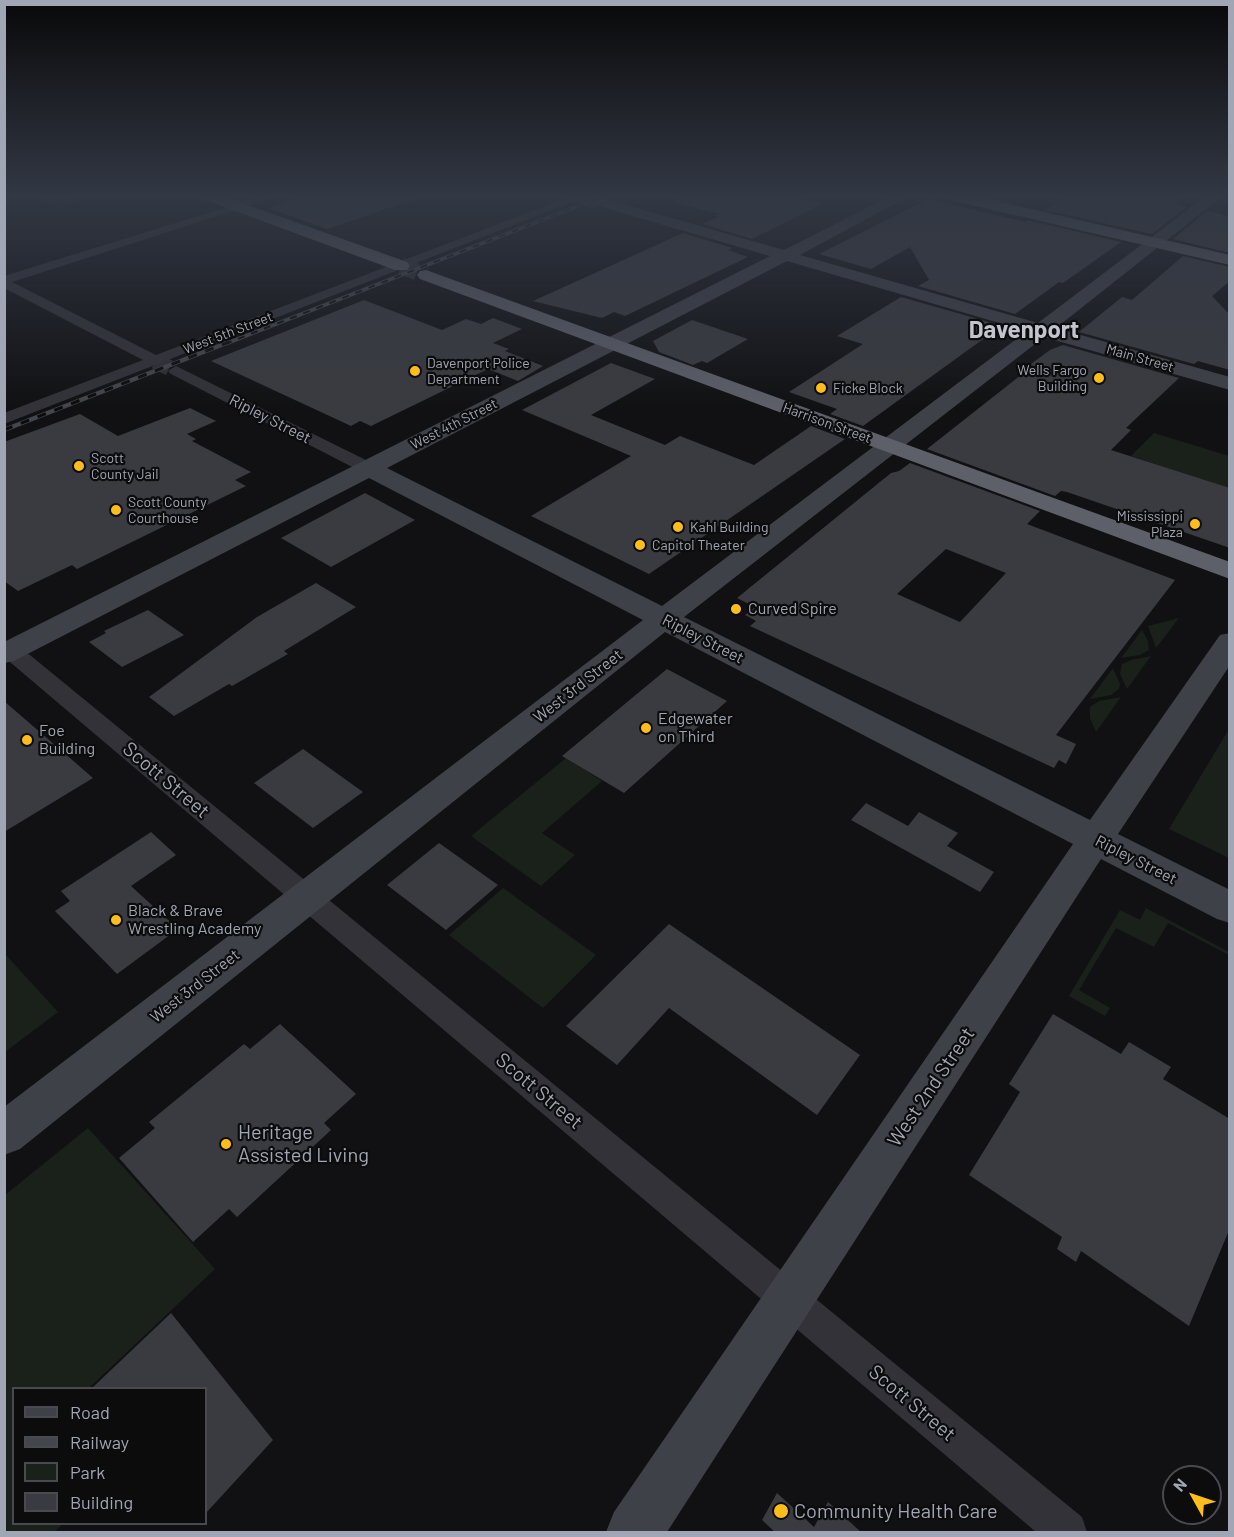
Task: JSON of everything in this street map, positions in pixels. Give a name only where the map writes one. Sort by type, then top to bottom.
[{"type":"highway","name":"Harrison Street","points":[[426,275],[1230,571]]},
{"type":"street","points":[[4,282],[52,267]]},
{"type":"street","name":"West 5th Street","points":[[4,419],[399,267]]},
{"type":"street","name":"West 4th Street","points":[[8,653],[761,267]]},
{"type":"street","name":"Main Street","points":[[824,267],[1230,384]]},
{"type":"street","name":"West 3rd Street","points":[[4,1134],[309,898],[663,619],[890,447],[1122,267]]},
{"type":"street","points":[[4,282],[155,361]]},
{"type":"street","name":"Ripley Street","points":[[176,371],[1230,908]]},
{"type":"street","name":"West 2nd Street","points":[[634,1533],[1095,839],[1230,642]]},
{"type":"street","name":"Scott Street","points":[[8,653],[309,898],[1067,1533]]},
{"type":"green space","points":[[1154,433],[1229,456],[1229,488],[1131,456]]},
{"type":"green space","points":[[1179,618],[1156,648],[1148,626]]},
{"type":"green space","points":[[1142,630],[1148,641],[1149,650],[1140,655],[1121,658]]},
{"type":"green space","points":[[1151,656],[1127,689],[1120,674],[1122,664]]},
{"type":"green space","points":[[1113,668],[1120,684],[1119,689],[1111,695],[1090,699]]},
{"type":"green space","points":[[1121,697],[1096,732],[1090,718],[1090,707],[1099,701]]},
{"type":"green space","points":[[1229,729],[1229,858],[1169,829]]},
{"type":"green space","points":[[566,758],[602,781],[542,833],[575,855],[541,886],[471,836]]},
{"type":"green space","points":[[503,888],[596,955],[543,1008],[449,935]]},
{"type":"green space","points":[[1146,908],[1229,952],[1229,955],[1168,923],[1154,947],[1116,928],[1079,990],[1110,1008],[1105,1016],[1069,996],[1120,910],[1140,920]]},
{"type":"green space","points":[[5,954],[58,1012],[5,1052]]},
{"type":"green space","points":[[88,1128],[215,1269],[90,1387],[12,1387],[12,1525],[62,1525],[54,1532],[5,1532],[5,1195]]},
{"type":"building","points":[[609,267],[728,267],[625,316],[614,312],[602,318],[533,301]]},
{"type":"building","points":[[921,267],[1086,267],[1063,283],[1059,282],[1015,314],[918,286],[929,280]]},
{"type":"building","points":[[1171,267],[1230,267],[1230,281],[1212,296],[1230,315],[1230,370],[1198,361],[1194,364],[1079,332],[1122,297],[1132,300]]},
{"type":"building","points":[[901,297],[999,325],[995,329],[997,329],[863,426],[830,414],[837,409],[789,392],[863,344],[837,336]]},
{"type":"building","points":[[364,300],[442,330],[466,319],[481,324],[493,318],[522,329],[493,343],[509,349],[505,351],[543,366],[518,381],[488,369],[371,426],[360,421],[351,426],[211,361]]},
{"type":"building","points":[[692,320],[748,339],[707,363],[702,361],[693,365],[659,352],[653,341]]},
{"type":"building","points":[[1063,345],[1179,378],[1126,428],[1131,430],[1111,450],[1230,488],[1230,548],[1067,492],[1061,491],[1055,496],[927,449],[1026,371],[1024,369],[1050,350]]},
{"type":"building","points":[[611,363],[655,379],[591,415],[665,445],[680,436],[754,465],[811,426],[845,439],[649,574],[531,516],[631,456],[522,410]]},
{"type":"building","points":[[190,408],[216,421],[187,434],[196,439],[192,441],[251,472],[235,480],[246,486],[77,569],[72,565],[18,591],[4,581],[4,442],[80,414],[118,436]]},
{"type":"building","points":[[910,463],[1040,511],[1027,524],[1175,580],[1056,735],[1076,744],[1066,764],[1059,760],[1054,768],[750,626],[756,621],[745,615],[755,607],[737,598],[891,473],[899,471]],"holes":[[[946,549],[1006,573],[960,622],[897,594]]]},
{"type":"building","points":[[365,493],[415,520],[331,567],[281,538]]},
{"type":"building","points":[[316,583],[356,607],[284,651],[288,654],[232,686],[229,684],[174,716],[149,697],[257,617]]},
{"type":"building","points":[[148,610],[184,635],[122,667],[89,642],[106,633],[104,631]]},
{"type":"building","name":"Edgewater on Third","points":[[667,669],[727,701],[624,793],[562,756]]},
{"type":"building","name":"Foe Building","points":[[4,701],[93,778],[4,832]]},
{"type":"building","points":[[303,749],[363,792],[313,828],[254,783]]},
{"type":"building","points":[[866,803],[908,826],[919,812],[958,833],[947,846],[994,872],[980,892],[851,820]]},
{"type":"building","name":"Black & Brave Wrestling Academy","points":[[151,832],[176,855],[131,886],[178,929],[117,974],[55,911],[70,901],[61,891]]},
{"type":"building","points":[[439,843],[498,885],[446,930],[387,885]]},
{"type":"building","points":[[669,924],[860,1055],[817,1115],[669,1008],[617,1065],[566,1026]]},
{"type":"building","points":[[1053,1014],[1121,1054],[1129,1042],[1171,1067],[1163,1079],[1230,1119],[1230,1228],[1189,1326],[1081,1251],[1076,1262],[1057,1249],[1062,1237],[969,1175],[1020,1092],[1009,1084]]},
{"type":"building","name":"Heritage Assisted Living","points":[[280,1024],[356,1094],[324,1123],[331,1130],[237,1217],[229,1209],[193,1242],[119,1158],[155,1128],[149,1122],[244,1044],[250,1049]]},
{"type":"building","points":[[171,1313],[273,1440],[207,1512],[207,1387],[93,1387]]},
{"type":"building","name":"Community Health Care","points":[[777,1493],[814,1527],[828,1502],[862,1533],[776,1533],[762,1520]]},
{"type":"tunnel","points":[[403,267],[426,275]]},
{"type":"tunnel","points":[[155,361],[176,371]]},
{"type":"railway","points":[[225,344],[423,267]]},
{"type":"railway","points":[[4,430],[229,342]]},
{"type":"place","name":"Davenport Police Department","points":[[415,371]]},
{"type":"place","name":"Wells Fargo Building","points":[[1099,378]]},
{"type":"place","name":"Ficke Block","points":[[821,388]]},
{"type":"place","name":"Scott County Jail","points":[[79,466]]},
{"type":"place","name":"Scott County Courthouse","points":[[116,510]]},
{"type":"place","name":"Mississippi Plaza","points":[[1195,524]]},
{"type":"place","name":"Kahl Building","points":[[678,527]]},
{"type":"place","name":"Capitol Theater","points":[[640,545]]},
{"type":"place","name":"Curved Spire","points":[[736,609]]},
{"type":"place","name":"Edgewater on Third","points":[[646,728]]},
{"type":"place","name":"Foe Building","points":[[27,740]]},
{"type":"place","name":"Black & Brave Wrestling Academy","points":[[116,920]]},
{"type":"place","name":"Heritage Assisted Living","points":[[226,1144]]},
{"type":"place","name":"Community Health Care","points":[[781,1511]]},
{"type":"district","name":"Davenport","points":[[1024,330]]}]
